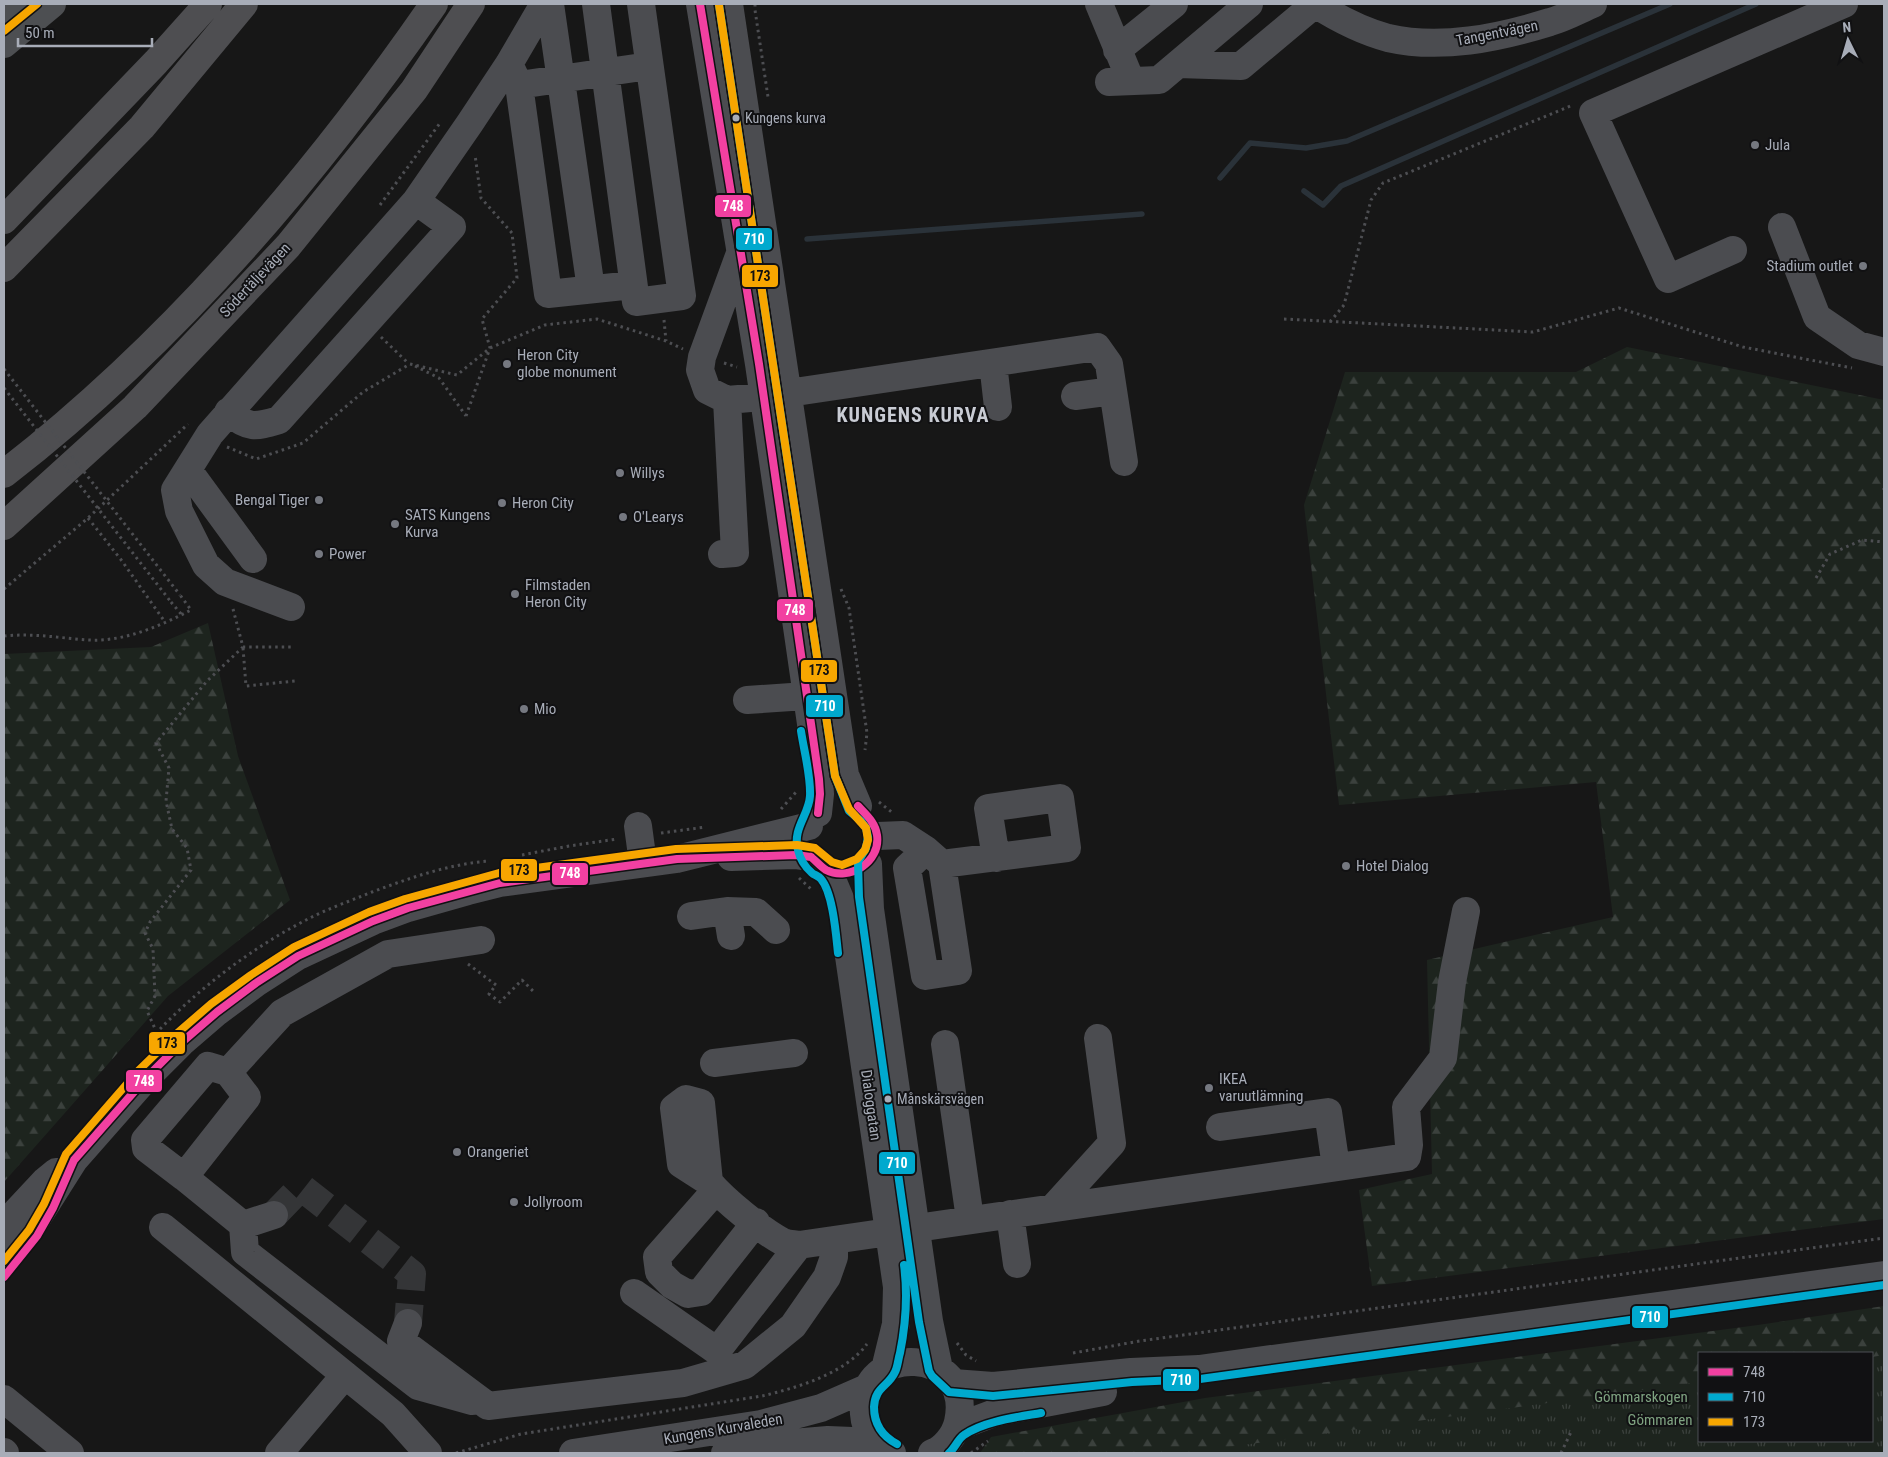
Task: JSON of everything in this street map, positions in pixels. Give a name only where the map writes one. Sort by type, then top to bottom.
[{"type":"highway","points":[[156,62],[194,4]]},
{"type":"highway","points":[[4,220],[156,62],[208,4]]},
{"type":"highway","points":[[4,268],[142,126],[244,4]]},
{"type":"highway","points":[[4,474],[99,395],[174,323],[243,249],[310,170],[380,82],[434,4]]},
{"type":"highway","name":"Södertäljevägen","points":[[4,526],[135,407],[288,246],[414,90],[471,4]]},
{"type":"main road","points":[[4,17],[18,4]]},
{"type":"main road","points":[[4,44],[52,4]]},
{"type":"street","points":[[290,606],[225,582],[206,565],[179,511],[175,490],[210,434],[228,412],[416,201],[458,120],[514,74],[544,4]]},
{"type":"street","points":[[550,4],[591,289]]},
{"type":"street","points":[[596,4],[636,302],[682,296],[640,4]]},
{"type":"street","points":[[700,4],[759,364],[775,394],[846,775],[858,806]]},
{"type":"street","points":[[730,4],[775,394],[806,696],[819,779],[820,794],[807,842],[820,864]]},
{"type":"street","points":[[1117,50],[1174,4]]},
{"type":"street","points":[[1105,7],[1117,50],[1120,82],[1159,80],[1249,4]]},
{"type":"street","points":[[1178,64],[1241,66],[1315,4]]},
{"type":"street","name":"Tangentvägen","points":[[1315,4],[1354,26],[1387,37],[1428,44],[1477,40],[1546,13],[1593,4]]},
{"type":"street","points":[[1733,250],[1668,278],[1593,113],[1844,4]]},
{"type":"street","points":[[514,74],[562,79],[649,66]]},
{"type":"street","points":[[514,74],[548,294],[633,285]]},
{"type":"street","points":[[228,412],[241,423],[258,426],[280,420],[366,324],[452,227],[416,201]]},
{"type":"street","points":[[1782,227],[1817,317],[1858,345],[1884,352]]},
{"type":"street","points":[[740,252],[702,357],[700,370],[707,390],[726,400],[1097,348],[1109,364],[1124,462]]},
{"type":"street","points":[[993,363],[998,407]]},
{"type":"street","points":[[1076,396],[1113,391]]},
{"type":"street","points":[[722,554],[734,553],[726,400]]},
{"type":"street","points":[[188,470],[253,559]]},
{"type":"street","points":[[747,700],[806,696]]},
{"type":"street","points":[[4,1260],[31,1228],[74,1160],[147,1077],[181,1043],[217,1012],[256,983],[298,956],[408,908],[500,883],[677,859],[796,855],[843,875],[856,872],[868,864],[876,852],[878,836],[875,824],[868,814],[858,806],[833,804],[814,819],[677,859]]},
{"type":"street","points":[[638,826],[644,863]]},
{"type":"street","points":[[878,836],[903,835],[934,857],[996,858]]},
{"type":"street","name":"Dialoggatan","points":[[820,864],[841,901],[902,1229],[946,1376],[959,1398],[960,1412],[957,1427]]},
{"type":"street","name":"Dialoggatan","points":[[868,864],[869,896],[902,1229],[896,1324],[877,1378],[864,1401],[864,1416],[868,1430],[884,1448]]},
{"type":"street","points":[[756,1222],[701,1292],[688,1294],[672,1285],[658,1272],[658,1257],[713,1186],[756,1222],[785,1243],[799,1245],[1407,1157],[1409,1145],[1406,1107],[1443,1058],[1452,982],[1466,910]]},
{"type":"street","points":[[691,916],[729,924],[756,912],[776,930]]},
{"type":"street","points":[[228,1072],[282,1013],[388,954],[481,940]]},
{"type":"street","points":[[1053,1208],[1112,1143],[1098,1038]]},
{"type":"street","points":[[945,1044],[970,1219]]},
{"type":"street","points":[[714,1063],[794,1053]]},
{"type":"street","points":[[184,1177],[247,1097],[228,1072],[208,1066],[145,1140],[146,1148],[243,1225],[245,1252],[418,1386],[488,1406],[683,1383],[745,1365],[793,1326],[827,1277],[834,1257],[834,1240]]},
{"type":"street","points":[[1220,1127],[1328,1112],[1336,1167]]},
{"type":"street","points":[[4,1225],[45,1180],[74,1160]]},
{"type":"street","points":[[4,1277],[37,1236],[53,1208],[74,1160]]},
{"type":"street","points":[[1010,1214],[1017,1264]]},
{"type":"street","points":[[243,1225],[274,1215]]},
{"type":"street","points":[[163,1227],[393,1414],[428,1453]]},
{"type":"street","points":[[683,1383],[717,1351],[799,1245]]},
{"type":"street","points":[[946,1376],[993,1386],[1132,1372],[1199,1369],[1884,1275]]},
{"type":"street","points":[[634,1293],[717,1351]]},
{"type":"street","points":[[408,1323],[401,1341],[488,1406]]},
{"type":"street","name":"Kungens Kurvaleden","points":[[573,1453],[760,1424],[821,1408],[877,1378],[898,1363],[912,1361],[926,1363],[946,1376]]},
{"type":"street","points":[[932,1453],[949,1441],[957,1427],[997,1412],[1134,1386],[1199,1369]]},
{"type":"street","points":[[279,1453],[345,1375]]},
{"type":"street","points":[[4,1400],[70,1453]]},
{"type":"street","name":"Kungens Kurvaleden","points":[[726,1453],[792,1443],[828,1440],[884,1448]]},
{"type":"path","points":[[1329,322],[1344,305],[1371,200],[1382,183],[1573,105]]},
{"type":"path","points":[[375,212],[458,120]]},
{"type":"path","points":[[366,324],[410,364],[439,378],[466,416],[490,348],[482,319],[518,278],[512,233],[481,198],[458,120]]},
{"type":"path","points":[[1284,319],[1533,332],[1619,308],[1743,347],[1856,369]]},
{"type":"path","points":[[231,450],[256,459],[303,443],[363,392],[410,364],[457,375],[490,348],[545,324],[597,319],[666,341],[702,357],[738,367],[759,364]]},
{"type":"path","points":[[4,369],[191,610],[124,637],[88,640],[38,634],[4,636]]},
{"type":"path","points":[[4,388],[182,615]]},
{"type":"path","points":[[4,589],[88,518],[193,419]]},
{"type":"path","points":[[88,518],[122,561],[165,622]]},
{"type":"path","points":[[1816,578],[1830,554],[1862,540],[1884,542]]},
{"type":"path","points":[[225,582],[243,647],[246,686],[295,681]]},
{"type":"path","points":[[157,1033],[147,1011],[155,996],[153,950],[145,933],[150,922],[191,870],[187,848],[172,830],[166,801],[169,768],[156,743],[207,680],[243,647],[293,647]]},
{"type":"path","points":[[496,985],[489,994],[500,1002],[522,980],[534,992]]},
{"type":"path","points":[[1065,1355],[1140,1341],[1884,1238]]},
{"type":"path","points":[[954,1338],[966,1355],[980,1363]]},
{"type":"path","points":[[1561,1453],[1572,1430]]},
{"type":"green space","points":[[1627,347],[1884,400],[1884,1219],[1372,1286],[1359,1190],[1432,1174],[1427,960],[1613,917],[1596,782],[1339,805],[1304,505],[1345,372],[1576,372]]},
{"type":"green space","points":[[208,623],[238,756],[290,900],[168,996],[4,1182],[4,654],[151,647]]},
{"type":"green space","name":"Gömmarskogen","points":[[1884,1306],[1884,1453],[980,1453],[991,1437],[1205,1398],[1758,1325]]},
{"type":"green space","name":"Gömmaren","points":[[1884,1355],[1884,1453],[1185,1453],[1698,1382],[1698,1442],[1873,1442],[1873,1357]]},
{"type":"waterway","points":[[1220,178],[1250,143],[1306,148],[1347,141],[1670,4]]},
{"type":"waterway","points":[[1304,191],[1323,205],[1341,186],[1756,4]]},
{"type":"waterway","points":[[807,239],[1142,214]]},
{"type":"tunnel","points":[[274,1215],[301,1187],[412,1274],[408,1323]]},
{"type":"transit line","name":"173","points":[[4,31],[37,4]]},
{"type":"transit line","name":"748","points":[[700,4],[759,364],[819,779],[818,813]]},
{"type":"transit line","name":"710","points":[[719,5],[835,776],[849,811],[861,821],[866,828],[868,837],[866,848],[858,862],[859,897],[919,1322],[929,1371],[932,1376],[949,1392],[993,1396],[1132,1382],[1200,1379],[1884,1285]]},
{"type":"transit line","name":"173","points":[[4,1261],[29,1230],[44,1204],[66,1154],[139,1070],[211,1004],[294,947],[369,912],[405,899],[499,873],[676,849],[797,845],[815,848],[832,862],[842,865],[857,859],[865,850],[868,840],[866,828],[849,809],[835,776],[719,5]]},
{"type":"transit line","name":"710","points":[[801,731],[810,796],[807,810],[797,835],[798,850],[805,865],[825,885],[833,914],[838,953]]},
{"type":"transit line","name":"748","points":[[811,857],[824,869],[835,873],[853,871],[869,861],[877,845],[877,835],[872,822],[858,806]]},
{"type":"transit line","name":"748","points":[[4,1277],[37,1236],[53,1208],[74,1160],[147,1077],[181,1043],[217,1012],[256,983],[298,956],[373,921],[408,908],[500,883],[677,859],[796,855],[811,857]]},
{"type":"transit line","name":"710","points":[[897,1444],[880,1429],[875,1419],[874,1407],[879,1391],[895,1372],[900,1353],[906,1309],[904,1265]]},
{"type":"transit line","name":"710","points":[[949,1453],[962,1437],[981,1426],[1001,1420],[1041,1413]]},
{"type":"place","name":"Kungens kurva","points":[[736,118]]},
{"type":"place","name":"Jula","points":[[1755,145]]},
{"type":"place","name":"Stadium outlet","points":[[1863,266]]},
{"type":"place","name":"Heron City globe monument","points":[[507,364]]},
{"type":"place","name":"Willys","points":[[620,473]]},
{"type":"place","name":"Bengal Tiger","points":[[319,500]]},
{"type":"place","name":"Heron City","points":[[502,503]]},
{"type":"place","name":"O'Learys","points":[[623,517]]},
{"type":"place","name":"SATS Kungens Kurva","points":[[395,524]]},
{"type":"place","name":"Power","points":[[319,554]]},
{"type":"place","name":"Filmstaden Heron City","points":[[515,594]]},
{"type":"place","name":"Mio","points":[[524,709]]},
{"type":"place","name":"Hotel Dialog","points":[[1346,866]]},
{"type":"place","name":"IKEA varuutlämning","points":[[1209,1088]]},
{"type":"place","name":"Månskärsvägen","points":[[888,1099]]},
{"type":"place","name":"Orangeriet","points":[[457,1152]]},
{"type":"place","name":"Jollyroom","points":[[514,1202]]},
{"type":"district","name":"KUNGENS KURVA","points":[[913,415]]}]
